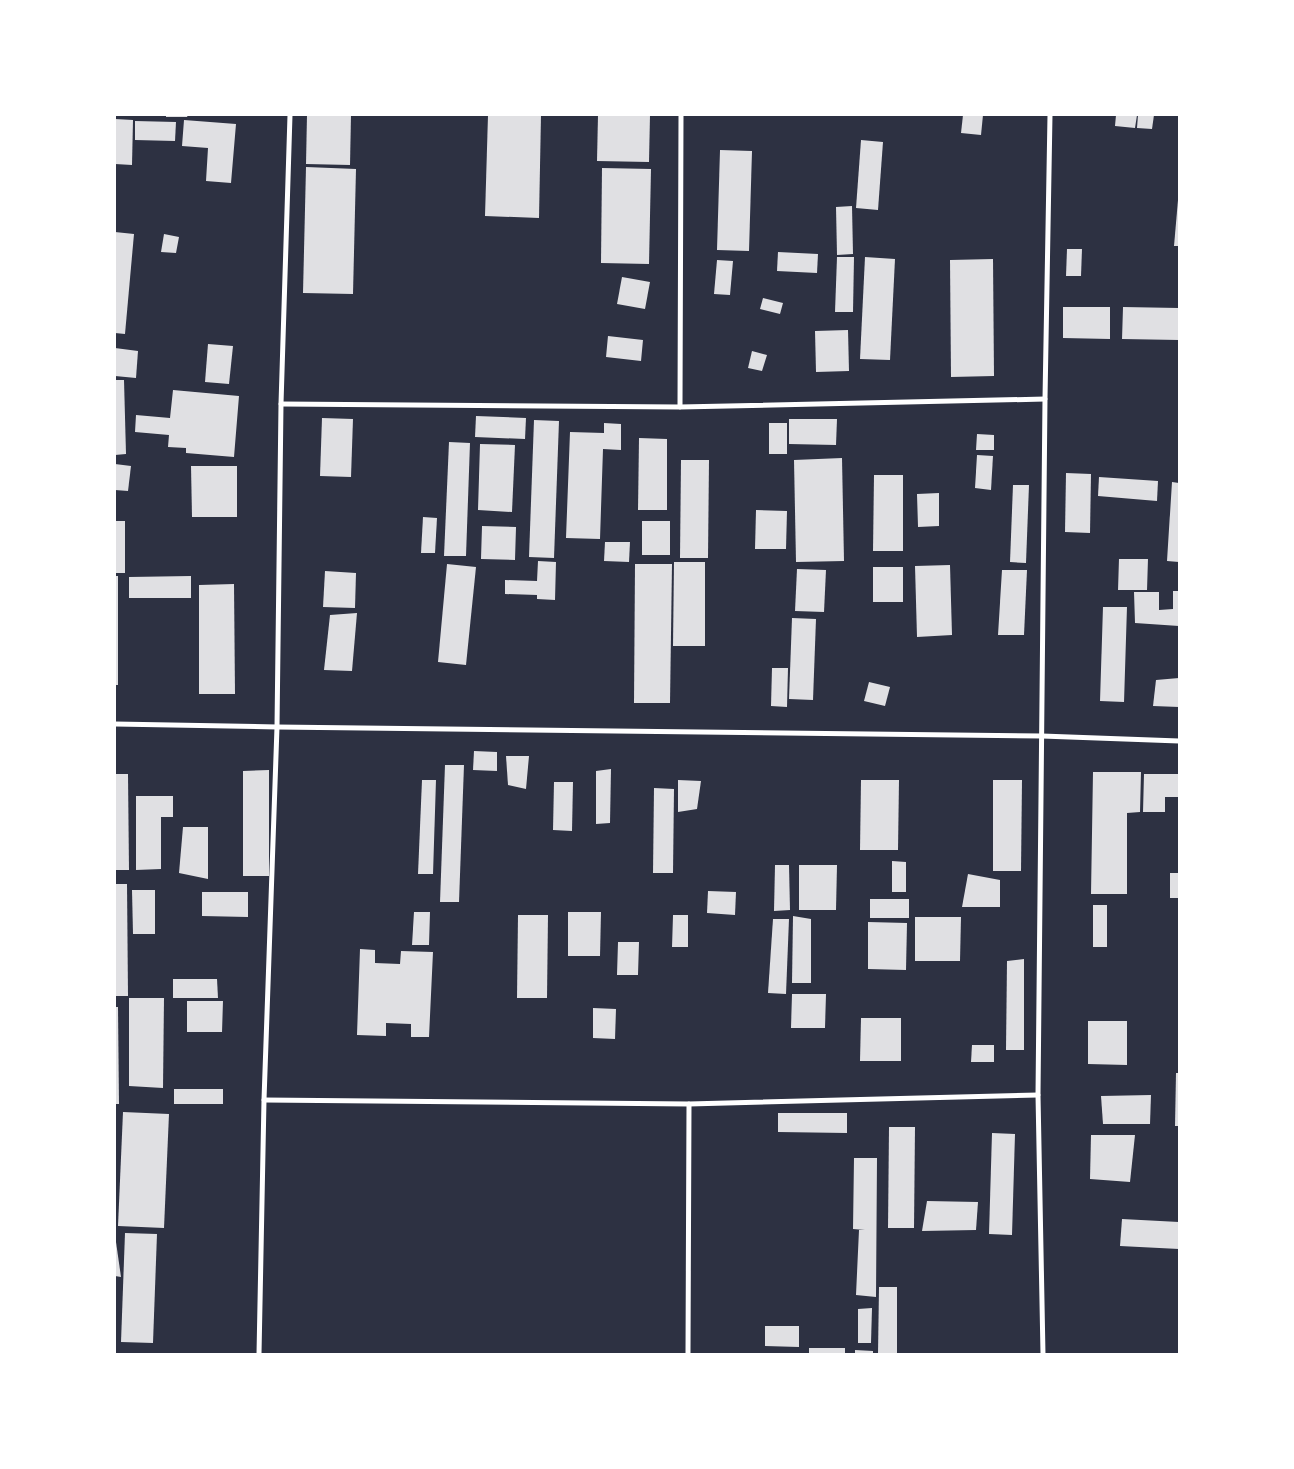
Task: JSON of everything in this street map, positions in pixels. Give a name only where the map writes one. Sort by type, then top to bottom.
[{"type":"street","points":[[259,1354],[264,1100],[277,727],[281,404],[290,115]]},
{"type":"street","points":[[680,407],[681,115]]},
{"type":"street","points":[[1043,1354],[1038,1095],[1045,400],[1050,115]]},
{"type":"street","points":[[281,404],[680,407],[1045,400]]},
{"type":"street","points":[[115,724],[1042,736],[1179,741]]},
{"type":"street","points":[[264,1100],[689,1104],[1038,1095]]},
{"type":"street","points":[[688,1354],[689,1104]]},
{"type":"building","points":[[166,115],[188,115],[187,117],[166,117]]},
{"type":"building","points":[[307,115],[351,115],[350,165],[306,164]]},
{"type":"building","points":[[488,115],[541,115],[539,218],[485,216]]},
{"type":"building","points":[[598,115],[650,115],[649,162],[597,161]]},
{"type":"building","points":[[963,115],[983,115],[981,135],[961,133]]},
{"type":"building","points":[[1116,115],[1137,115],[1135,128],[1115,126]]},
{"type":"building","points":[[1138,115],[1154,115],[1152,129],[1137,128]]},
{"type":"building","points":[[115,119],[133,120],[132,165],[115,164]]},
{"type":"building","points":[[184,120],[236,124],[231,183],[206,181],[208,148],[182,146]]},
{"type":"building","points":[[135,121],[176,122],[175,141],[135,140]]},
{"type":"building","points":[[861,140],[883,142],[878,210],[856,208]]},
{"type":"building","points":[[720,150],[752,151],[749,251],[717,250]]},
{"type":"building","points":[[306,167],[356,169],[353,294],[303,293]]},
{"type":"building","points":[[602,168],[651,169],[649,264],[601,263]]},
{"type":"building","points":[[1178,200],[1179,246],[1174,246]]},
{"type":"building","points":[[852,206],[853,254],[837,255],[836,207]]},
{"type":"building","points":[[115,232],[134,234],[125,334],[115,333]]},
{"type":"building","points":[[164,234],[179,237],[176,253],[161,252]]},
{"type":"building","points":[[1067,249],[1082,249],[1081,276],[1066,276]]},
{"type":"building","points":[[778,252],[818,254],[817,273],[777,271]]},
{"type":"building","points":[[837,257],[854,257],[853,312],[835,312]]},
{"type":"building","points":[[865,257],[895,259],[890,360],[860,359]]},
{"type":"building","points":[[993,259],[994,376],[951,377],[950,260]]},
{"type":"building","points":[[717,260],[733,261],[730,295],[714,294]]},
{"type":"building","points":[[622,277],[650,282],[645,309],[617,304]]},
{"type":"building","points":[[763,298],[783,303],[780,314],[760,309]]},
{"type":"building","points":[[1063,307],[1110,307],[1110,339],[1063,338]]},
{"type":"building","points":[[1123,307],[1179,308],[1179,340],[1122,339]]},
{"type":"building","points":[[848,330],[849,371],[816,372],[815,331]]},
{"type":"building","points":[[608,336],[643,340],[641,361],[606,357]]},
{"type":"building","points":[[208,344],[233,346],[229,384],[205,382]]},
{"type":"building","points":[[115,348],[138,351],[136,378],[115,376]]},
{"type":"building","points":[[752,351],[767,355],[762,371],[748,368]]},
{"type":"building","points":[[115,380],[124,380],[126,454],[115,455]]},
{"type":"building","points":[[173,390],[239,396],[234,457],[186,453],[186,448],[168,447],[169,435],[135,432],[136,415],[170,418]]},
{"type":"building","points":[[476,416],[526,418],[525,439],[475,437]]},
{"type":"building","points":[[322,418],[353,419],[351,477],[320,476]]},
{"type":"building","points":[[789,419],[837,419],[836,445],[789,444]]},
{"type":"building","points":[[534,420],[559,421],[554,558],[529,557]]},
{"type":"building","points":[[604,423],[621,424],[621,450],[603,449],[600,539],[566,538],[570,432],[604,433]]},
{"type":"building","points":[[769,423],[787,423],[787,454],[769,454]]},
{"type":"building","points":[[977,434],[994,435],[994,450],[976,450]]},
{"type":"building","points":[[639,438],[667,439],[667,510],[638,510]]},
{"type":"building","points":[[449,442],[470,443],[466,556],[444,556]]},
{"type":"building","points":[[480,444],[515,445],[512,512],[478,510]]},
{"type":"building","points":[[977,455],[993,456],[991,490],[975,488]]},
{"type":"building","points":[[842,458],[844,561],[796,562],[794,460]]},
{"type":"building","points":[[681,460],[709,460],[708,558],[680,558]]},
{"type":"building","points":[[115,464],[131,466],[128,491],[115,490]]},
{"type":"building","points":[[191,466],[237,466],[237,517],[192,517]]},
{"type":"building","points":[[1066,473],[1091,474],[1090,533],[1065,532]]},
{"type":"building","points":[[874,475],[903,475],[903,551],[873,551]]},
{"type":"building","points":[[1099,477],[1158,481],[1157,501],[1098,496]]},
{"type":"building","points":[[1172,482],[1179,483],[1179,562],[1167,561]]},
{"type":"building","points":[[1013,485],[1029,485],[1026,563],[1010,562]]},
{"type":"building","points":[[939,493],[939,526],[918,527],[917,494]]},
{"type":"building","points":[[756,510],[787,511],[786,549],[755,549]]},
{"type":"building","points":[[423,517],[437,518],[435,553],[421,553]]},
{"type":"building","points":[[115,521],[125,521],[125,573],[115,573]]},
{"type":"building","points":[[642,521],[670,521],[670,555],[642,555]]},
{"type":"building","points":[[482,526],[516,527],[515,560],[481,559]]},
{"type":"building","points":[[605,542],[630,542],[629,562],[604,561]]},
{"type":"building","points":[[1119,559],[1148,559],[1147,590],[1118,590]]},
{"type":"building","points":[[538,561],[556,562],[555,600],[537,599],[537,595],[505,594],[505,580],[537,581]]},
{"type":"building","points":[[674,562],[705,562],[705,646],[673,646]]},
{"type":"building","points":[[447,564],[476,567],[466,665],[438,662]]},
{"type":"building","points":[[635,564],[672,564],[670,703],[634,703]]},
{"type":"building","points":[[950,565],[952,635],[917,637],[915,566]]},
{"type":"building","points":[[873,567],[903,567],[903,602],[873,602]]},
{"type":"building","points":[[797,569],[826,570],[824,612],[795,611]]},
{"type":"building","points":[[1002,570],[1027,570],[1024,635],[998,635]]},
{"type":"building","points":[[325,571],[356,573],[355,608],[323,607]]},
{"type":"building","points":[[115,576],[118,576],[118,685],[115,685]]},
{"type":"building","points":[[191,576],[191,598],[129,598],[129,577]]},
{"type":"building","points":[[234,584],[235,694],[199,694],[199,585]]},
{"type":"building","points":[[1173,591],[1179,591],[1179,626],[1135,623],[1134,592],[1159,592],[1159,610],[1173,609]]},
{"type":"building","points":[[1103,607],[1127,607],[1124,702],[1100,701]]},
{"type":"building","points":[[357,613],[352,671],[324,670],[330,615]]},
{"type":"building","points":[[792,618],[816,619],[813,700],[789,699]]},
{"type":"building","points":[[772,668],[788,668],[787,707],[771,706]]},
{"type":"building","points":[[1179,678],[1179,707],[1153,706],[1156,680]]},
{"type":"building","points":[[869,682],[890,687],[885,706],[864,701]]},
{"type":"building","points":[[474,751],[497,752],[497,771],[473,770]]},
{"type":"building","points":[[506,756],[529,756],[526,789],[508,785]]},
{"type":"building","points":[[445,765],[464,765],[459,902],[440,902]]},
{"type":"building","points":[[611,769],[610,823],[596,824],[596,771]]},
{"type":"building","points":[[269,770],[269,876],[243,876],[243,771]]},
{"type":"building","points":[[1093,772],[1141,772],[1140,812],[1127,813],[1127,894],[1091,894]]},
{"type":"building","points":[[115,774],[128,774],[129,870],[115,870]]},
{"type":"building","points":[[1144,774],[1179,774],[1179,797],[1165,797],[1165,812],[1143,812]]},
{"type":"building","points":[[422,780],[436,780],[433,874],[418,874]]},
{"type":"building","points":[[678,780],[701,781],[697,809],[678,812]]},
{"type":"building","points":[[861,780],[899,780],[898,850],[860,850]]},
{"type":"building","points":[[993,780],[1022,780],[1021,871],[993,871]]},
{"type":"building","points":[[554,782],[573,782],[572,831],[553,830]]},
{"type":"building","points":[[654,788],[674,789],[673,873],[653,873]]},
{"type":"building","points":[[136,796],[173,796],[173,817],[161,817],[161,869],[136,870]]},
{"type":"building","points":[[183,827],[208,827],[208,879],[179,873]]},
{"type":"building","points":[[892,861],[906,862],[906,892],[892,892]]},
{"type":"building","points":[[775,865],[789,865],[790,910],[774,911]]},
{"type":"building","points":[[799,865],[837,865],[836,910],[799,910]]},
{"type":"building","points":[[1170,873],[1179,873],[1179,898],[1170,898]]},
{"type":"building","points":[[968,874],[1000,880],[1000,907],[962,907]]},
{"type":"building","points":[[115,884],[127,884],[128,996],[115,996]]},
{"type":"building","points":[[132,890],[155,890],[155,934],[133,934]]},
{"type":"building","points":[[708,891],[736,892],[735,915],[707,913]]},
{"type":"building","points":[[202,892],[248,892],[248,917],[202,916]]},
{"type":"building","points":[[870,899],[909,899],[909,918],[870,918]]},
{"type":"building","points":[[1093,905],[1107,905],[1107,947],[1093,947]]},
{"type":"building","points":[[414,912],[430,912],[429,945],[412,945]]},
{"type":"building","points":[[568,912],[601,912],[600,956],[568,956]]},
{"type":"building","points":[[518,915],[548,915],[547,998],[517,998]]},
{"type":"building","points":[[673,915],[688,915],[688,947],[672,947]]},
{"type":"building","points":[[793,916],[811,919],[811,983],[792,983]]},
{"type":"building","points":[[915,917],[961,917],[960,961],[915,961]]},
{"type":"building","points":[[773,919],[789,919],[786,994],[768,993]]},
{"type":"building","points":[[868,922],[907,923],[906,970],[868,969]]},
{"type":"building","points":[[618,942],[639,942],[638,975],[617,975]]},
{"type":"building","points":[[360,949],[375,950],[375,963],[400,964],[401,951],[433,952],[429,1037],[411,1037],[411,1024],[386,1023],[386,1036],[357,1035]]},
{"type":"building","points":[[1024,959],[1024,1050],[1006,1050],[1007,961]]},
{"type":"building","points":[[173,979],[217,979],[218,998],[173,998]]},
{"type":"building","points":[[792,994],[826,994],[825,1028],[791,1028]]},
{"type":"building","points":[[129,998],[164,998],[163,1088],[129,1086]]},
{"type":"building","points":[[187,1001],[223,1001],[222,1032],[187,1032]]},
{"type":"building","points":[[115,1007],[118,1007],[119,1104],[115,1104]]},
{"type":"building","points":[[593,1008],[616,1009],[615,1039],[593,1038]]},
{"type":"building","points":[[861,1018],[901,1018],[901,1061],[860,1061]]},
{"type":"building","points":[[1088,1021],[1127,1021],[1127,1065],[1088,1064]]},
{"type":"building","points":[[972,1045],[994,1045],[994,1062],[971,1062]]},
{"type":"building","points":[[1176,1073],[1179,1073],[1179,1126],[1175,1126]]},
{"type":"building","points":[[174,1089],[223,1089],[223,1104],[174,1104]]},
{"type":"building","points":[[1151,1095],[1150,1124],[1103,1124],[1101,1096]]},
{"type":"building","points":[[123,1112],[169,1114],[164,1228],[118,1226]]},
{"type":"building","points":[[778,1113],[847,1113],[847,1133],[778,1132]]},
{"type":"building","points":[[889,1127],[915,1127],[914,1228],[888,1228]]},
{"type":"building","points":[[992,1133],[1015,1134],[1012,1235],[989,1234]]},
{"type":"building","points":[[1091,1135],[1135,1135],[1130,1182],[1090,1179]]},
{"type":"building","points":[[854,1158],[877,1158],[876,1297],[856,1295],[859,1230],[865,1230],[853,1229]]},
{"type":"building","points":[[927,1201],[978,1202],[976,1230],[922,1231]]},
{"type":"building","points":[[1122,1219],[1179,1222],[1179,1249],[1120,1246]]},
{"type":"building","points":[[125,1233],[157,1234],[153,1343],[121,1342]]},
{"type":"building","points":[[116,1242],[121,1277],[115,1276]]},
{"type":"building","points":[[879,1287],[897,1287],[897,1354],[878,1354]]},
{"type":"building","points":[[872,1308],[871,1343],[858,1343],[858,1309]]},
{"type":"building","points":[[765,1326],[799,1326],[799,1347],[765,1346]]},
{"type":"building","points":[[809,1348],[845,1348],[845,1354],[809,1354]]},
{"type":"building","points":[[855,1350],[873,1351],[873,1354],[855,1354]]}]
